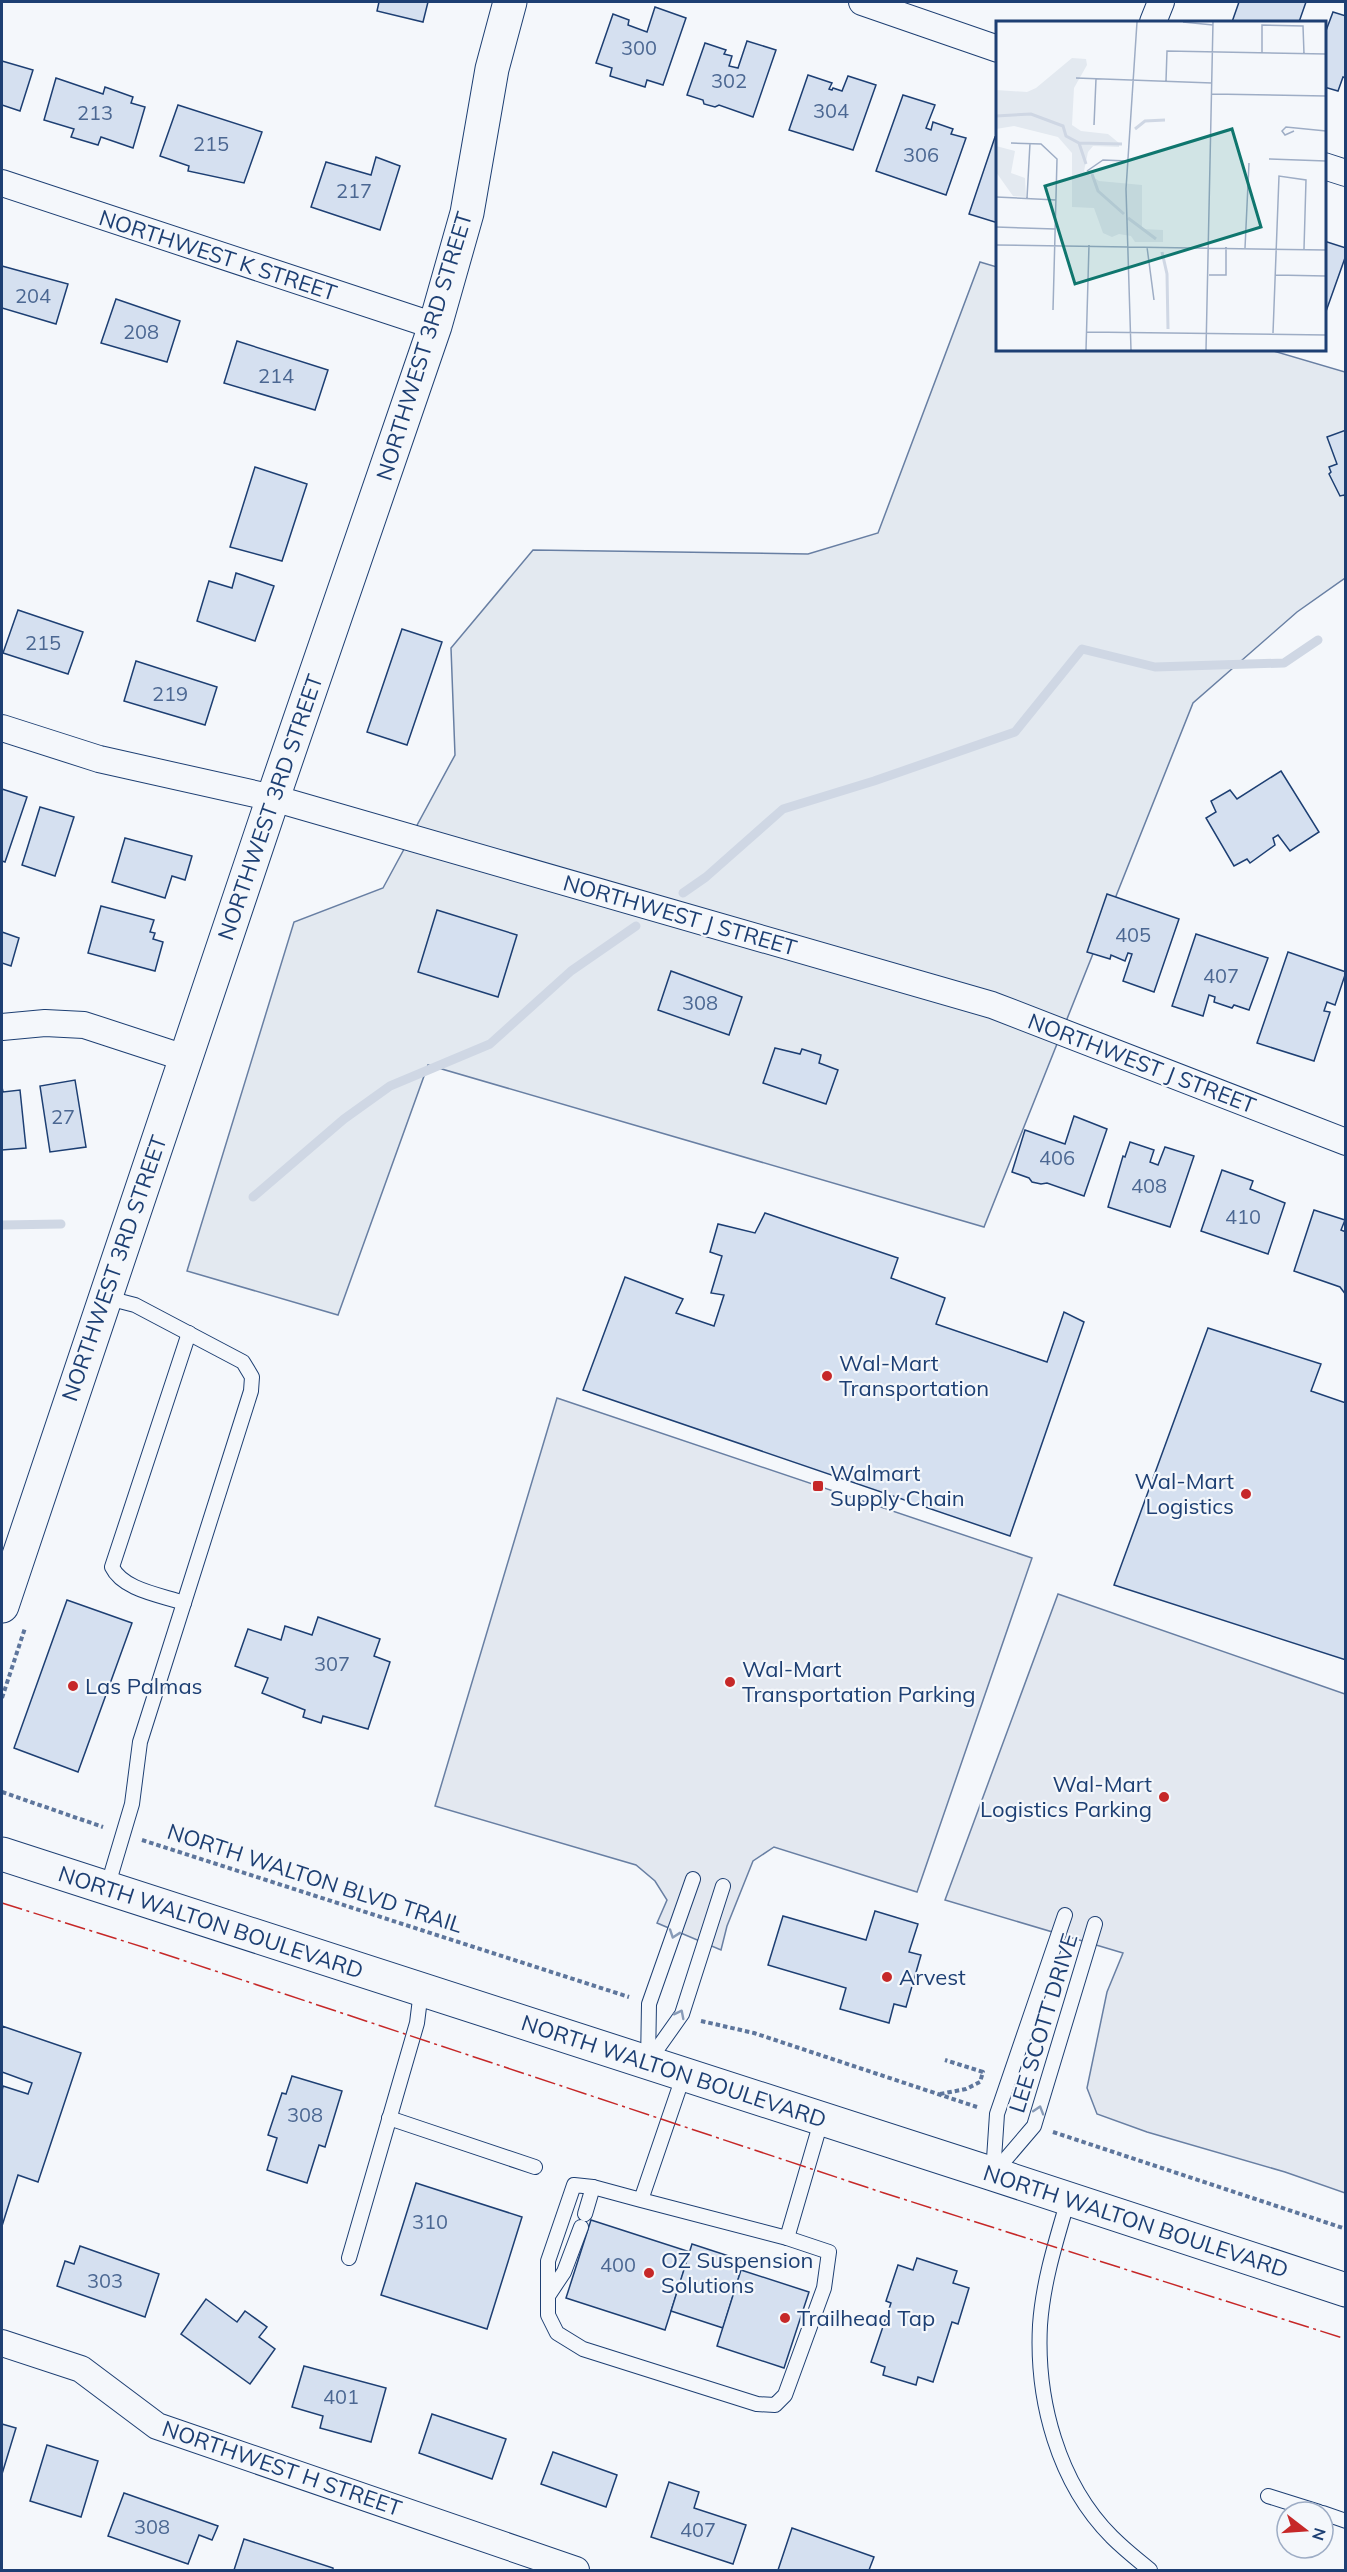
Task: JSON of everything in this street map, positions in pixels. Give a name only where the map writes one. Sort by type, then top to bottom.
[{"type":"street","name":"NORTHWEST 3RD STREET","points":[[2,1606],[104,1297],[435,326],[467,213],[492,69],[510,2]]},
{"type":"street","points":[[862,2],[996,49]]},
{"type":"street","points":[[1153,21],[1161,2]]},
{"type":"street","points":[[1326,167],[1346,173]]},
{"type":"street","name":"NORTHWEST K STREET","points":[[2,183],[435,326]]},
{"type":"street","name":"NORTHWEST J STREET","points":[[2,728],[99,759],[273,798],[992,1005],[1344,1135]]},
{"type":"street","points":[[2,1027],[45,1023],[84,1025],[186,1058]]},
{"type":"street","name":"NORTH WALTON BOULEVARD","points":[[2,1854],[822,2118],[1346,2290]]},
{"type":"street","name":"NORTHWEST H STREET","points":[[2,2343],[81,2369],[157,2426],[576,2571]]},
{"type":"lane","points":[[104,1297],[135,1305],[243,1362],[252,1377],[251,1391],[140,1742],[132,1804],[107,1888]]},
{"type":"lane","points":[[184,1603],[128,1584],[116,1576],[112,1567],[189,1333]]},
{"type":"lane","points":[[648,2062],[649,2004],[693,1879]]},
{"type":"lane","points":[[648,2062],[681,2014],[723,1886]]},
{"type":"lane","name":"LEE SCOTT DRIVE","points":[[993,2174],[997,2114],[1065,1915]]},
{"type":"lane","name":"LEE SCOTT DRIVE","points":[[993,2174],[1034,2126],[1095,1924]]},
{"type":"lane","points":[[349,2258],[417,2023],[421,1990]]},
{"type":"lane","points":[[641,2200],[684,2074]]},
{"type":"lane","points":[[390,2118],[535,2167]]},
{"type":"lane","points":[[787,2238],[822,2118]]},
{"type":"lane","points":[[574,2185],[592,2187],[641,2200],[787,2238],[829,2252],[824,2288],[785,2395],[775,2405],[757,2404],[583,2349],[557,2333],[548,2315],[548,2261],[574,2185]]},
{"type":"lane","points":[[548,2296],[564,2272],[592,2187]]},
{"type":"lane","points":[[1068,2200],[1047,2272],[1040,2326],[1042,2380],[1048,2420],[1059,2452],[1079,2494],[1111,2537],[1150,2571]]},
{"type":"lane","points":[[1268,2496],[1280,2500]]},
{"type":"path","name":"NORTH WALTON BLVD TRAIL","points":[[2,1792],[124,1834],[619,1994]]},
{"type":"path","points":[[706,2022],[754,2033],[954,2100]]},
{"type":"path","points":[[939,2094],[966,2089],[980,2082],[983,2072],[945,2060]]},
{"type":"path","points":[[1062,2135],[1346,2229]]},
{"type":"shaded area","points":[[980,262],[996,267],[996,351],[1273,351],[1345,372],[1345,578],[1297,612],[1193,703],[984,1227],[428,1065],[338,1315],[187,1271],[294,922],[383,888],[455,755],[451,648],[533,550],[808,554],[878,533]]},
{"type":"shaded area","name":"Wal-Mart Transportation Parking","points":[[557,1398],[1032,1558],[917,1892],[774,1847],[753,1861],[727,1926],[721,1950],[657,1923],[667,1900],[655,1881],[636,1865],[435,1806]]},
{"type":"shaded area","name":"Wal-Mart Logistics Parking","points":[[1058,1594],[1345,1694],[1345,2193],[1285,2172],[1147,2132],[1097,2114],[1087,2088],[1107,1992],[1123,1953],[945,1900]]},
{"type":"building","points":[[379,2],[428,2],[423,22],[377,11]]},
{"type":"building","points":[[1239,2],[1306,2],[1299,21],[1232,21]]},
{"type":"building","points":[[655,7],[686,18],[663,85],[647,80],[645,87],[610,76],[612,68],[596,63],[613,14],[629,20],[628,25],[647,32]]},
{"type":"building","points":[[1333,12],[1346,16],[1346,78],[1343,77],[1338,91],[1326,88],[1326,31]]},
{"type":"building","points":[[747,41],[776,50],[753,117],[719,105],[715,107],[704,104],[703,100],[687,95],[705,43],[726,50],[724,54],[732,56],[729,66],[738,68]]},
{"type":"building","points":[[2,61],[33,70],[20,111],[2,105]]},
{"type":"building","points":[[808,75],[832,83],[829,89],[832,90],[833,88],[842,91],[848,76],[876,85],[853,150],[789,130]]},
{"type":"building","points":[[56,78],[103,94],[105,87],[133,97],[131,103],[145,107],[133,148],[101,137],[98,145],[71,137],[74,129],[44,120]]},
{"type":"building","points":[[903,95],[935,105],[926,128],[931,130],[933,122],[953,129],[951,134],[966,138],[946,195],[876,171]]},
{"type":"building","points":[[178,105],[262,132],[244,183],[188,171],[189,166],[160,156]]},
{"type":"building","points":[[995,137],[996,137],[996,222],[969,214]]},
{"type":"building","points":[[376,157],[400,166],[380,230],[311,207],[326,162],[371,175]]},
{"type":"building","points":[[1326,242],[1346,248],[1346,255],[1326,311]]},
{"type":"building","points":[[2,266],[68,284],[56,324],[2,308]]},
{"type":"building","points":[[116,299],[180,321],[167,362],[101,343]]},
{"type":"building","points":[[237,341],[328,370],[315,410],[224,383]]},
{"type":"building","points":[[1346,430],[1346,498],[1344,495],[1340,496],[1329,474],[1331,472],[1329,467],[1337,464],[1327,437]]},
{"type":"building","points":[[255,467],[307,484],[282,561],[230,547]]},
{"type":"building","points":[[236,573],[274,586],[255,641],[197,621],[209,581],[232,588]]},
{"type":"building","points":[[18,610],[83,632],[68,674],[3,653]]},
{"type":"building","points":[[402,629],[442,642],[407,745],[367,732]]},
{"type":"building","points":[[136,661],[217,687],[205,725],[124,701]]},
{"type":"building","points":[[1281,771],[1319,832],[1290,851],[1278,835],[1273,838],[1275,845],[1250,863],[1247,859],[1234,866],[1206,818],[1216,812],[1211,801],[1230,790],[1237,799]]},
{"type":"building","points":[[2,789],[27,797],[5,862],[2,861]]},
{"type":"building","points":[[40,807],[74,817],[55,876],[22,865]]},
{"type":"building","points":[[125,838],[192,856],[185,880],[172,876],[165,898],[112,882]]},
{"type":"building","points":[[1107,894],[1179,919],[1154,992],[1123,981],[1132,954],[1128,953],[1125,961],[1111,955],[1110,959],[1087,952]]},
{"type":"building","points":[[101,906],[154,920],[150,932],[155,933],[153,939],[163,942],[155,971],[88,953]]},
{"type":"building","points":[[437,910],[517,935],[498,997],[418,972]]},
{"type":"building","points":[[2,932],[19,938],[11,966],[2,963]]},
{"type":"building","points":[[1196,934],[1268,958],[1249,1010],[1234,1005],[1232,1008],[1214,1002],[1215,997],[1209,995],[1203,1016],[1172,1006]]},
{"type":"building","points":[[1288,952],[1346,972],[1335,1005],[1327,1002],[1324,1011],[1330,1012],[1314,1061],[1257,1043]]},
{"type":"building","points":[[671,971],[742,997],[729,1035],[658,1010]]},
{"type":"building","points":[[775,1048],[800,1054],[802,1049],[821,1055],[819,1063],[838,1070],[826,1104],[763,1083]]},
{"type":"building","points":[[75,1080],[86,1147],[50,1152],[40,1086]]},
{"type":"building","points":[[2,1087],[3,1092],[20,1090],[26,1148],[2,1150]]},
{"type":"building","points":[[1074,1116],[1107,1129],[1084,1196],[1047,1183],[1032,1182],[1029,1178],[1012,1172],[1025,1130],[1065,1144]]},
{"type":"building","points":[[1130,1142],[1154,1150],[1150,1162],[1158,1165],[1165,1147],[1194,1156],[1170,1227],[1108,1207],[1123,1156],[1125,1157]]},
{"type":"building","points":[[1222,1170],[1253,1181],[1250,1189],[1285,1203],[1268,1254],[1201,1231]]},
{"type":"building","points":[[1314,1210],[1345,1220],[1341,1230],[1346,1232],[1346,1295],[1340,1287],[1294,1271]]},
{"type":"building","name":"Wal-Mart Transportation","points":[[765,1213],[898,1258],[891,1278],[945,1298],[936,1324],[1047,1362],[1064,1312],[1084,1322],[1010,1536],[583,1390],[625,1277],[683,1299],[676,1313],[714,1326],[724,1295],[711,1293],[722,1256],[710,1252],[718,1224],[755,1233]]},
{"type":"building","name":"Wal-Mart Logistics","points":[[1208,1328],[1321,1364],[1311,1391],[1346,1403],[1346,1660],[1114,1585]]},
{"type":"building","name":"Las Palmas","points":[[67,1600],[132,1623],[78,1772],[14,1748]]},
{"type":"building","points":[[318,1617],[380,1639],[374,1656],[390,1662],[368,1729],[323,1716],[321,1723],[303,1717],[305,1710],[262,1693],[268,1678],[235,1666],[248,1629],[281,1640],[285,1626],[312,1635]]},
{"type":"building","points":[[875,1911],[918,1924],[909,1952],[921,1955],[906,2007],[894,2004],[889,2023],[840,2009],[846,1988],[768,1965],[783,1916],[866,1940]]},
{"type":"building","points":[[2,2026],[81,2053],[38,2182],[18,2175],[2,2226],[3,2086],[28,2094],[32,2083],[2,2072]]},
{"type":"building","points":[[292,2076],[342,2091],[325,2147],[319,2145],[307,2183],[267,2170],[277,2138],[268,2135],[282,2093],[286,2094]]},
{"type":"building","points":[[416,2183],[522,2217],[487,2329],[381,2295]]},
{"type":"building","points":[[591,2220],[690,2252],[665,2330],[566,2298]]},
{"type":"building","points":[[692,2244],[744,2261],[723,2328],[671,2311]]},
{"type":"building","points":[[80,2246],[159,2274],[145,2317],[57,2286],[65,2261],[74,2264]]},
{"type":"building","points":[[917,2258],[957,2271],[953,2283],[969,2288],[958,2324],[952,2322],[933,2382],[918,2377],[916,2385],[883,2375],[885,2367],[871,2362],[891,2303],[886,2301],[898,2265],[913,2270]]},
{"type":"building","points":[[741,2270],[809,2292],[784,2368],[717,2346]]},
{"type":"building","points":[[206,2299],[237,2322],[245,2311],[267,2327],[259,2337],[275,2349],[250,2384],[181,2334]]},
{"type":"building","points":[[304,2366],[386,2388],[371,2442],[320,2428],[323,2416],[292,2407]]},
{"type":"building","points":[[432,2414],[506,2439],[492,2479],[419,2453]]},
{"type":"building","points":[[2,2424],[16,2428],[2,2474]]},
{"type":"building","points":[[47,2445],[98,2461],[81,2517],[30,2501]]},
{"type":"building","points":[[553,2452],[617,2475],[606,2507],[541,2484]]},
{"type":"building","points":[[669,2482],[699,2492],[694,2508],[746,2525],[733,2564],[651,2537]]},
{"type":"building","points":[[124,2493],[218,2526],[212,2540],[199,2535],[188,2564],[108,2536]]},
{"type":"building","points":[[792,2528],[874,2557],[869,2570],[778,2570]]},
{"type":"building","points":[[244,2539],[333,2568],[333,2570],[234,2570]]},
{"type":"waterway","points":[[683,893],[706,877],[783,809],[874,781],[1015,732],[1082,649],[1155,667],[1284,663],[1318,640]]},
{"type":"waterway","points":[[253,1197],[344,1119],[390,1086],[490,1044],[571,971],[636,926]]},
{"type":"waterway","points":[[2,1225],[61,1224]]},
{"type":"power","points":[[2,1903],[146,1948],[884,2193],[1346,2339]]},
{"type":"place","name":"Wal-Mart Transportation","points":[[827,1376]]},
{"type":"place","name":"Walmart Supply Chain","points":[[818,1486]]},
{"type":"place","name":"Wal-Mart Logistics","points":[[1246,1494]]},
{"type":"place","name":"Wal-Mart Transportation Parking","points":[[730,1682]]},
{"type":"place","name":"Las Palmas","points":[[73,1686]]},
{"type":"place","name":"Wal-Mart Logistics Parking","points":[[1164,1797]]},
{"type":"place","name":"Arvest","points":[[887,1977]]},
{"type":"place","name":"OZ Suspension Solutions","points":[[649,2273]]},
{"type":"place","name":"Trailhead Tap","points":[[785,2318]]}]
